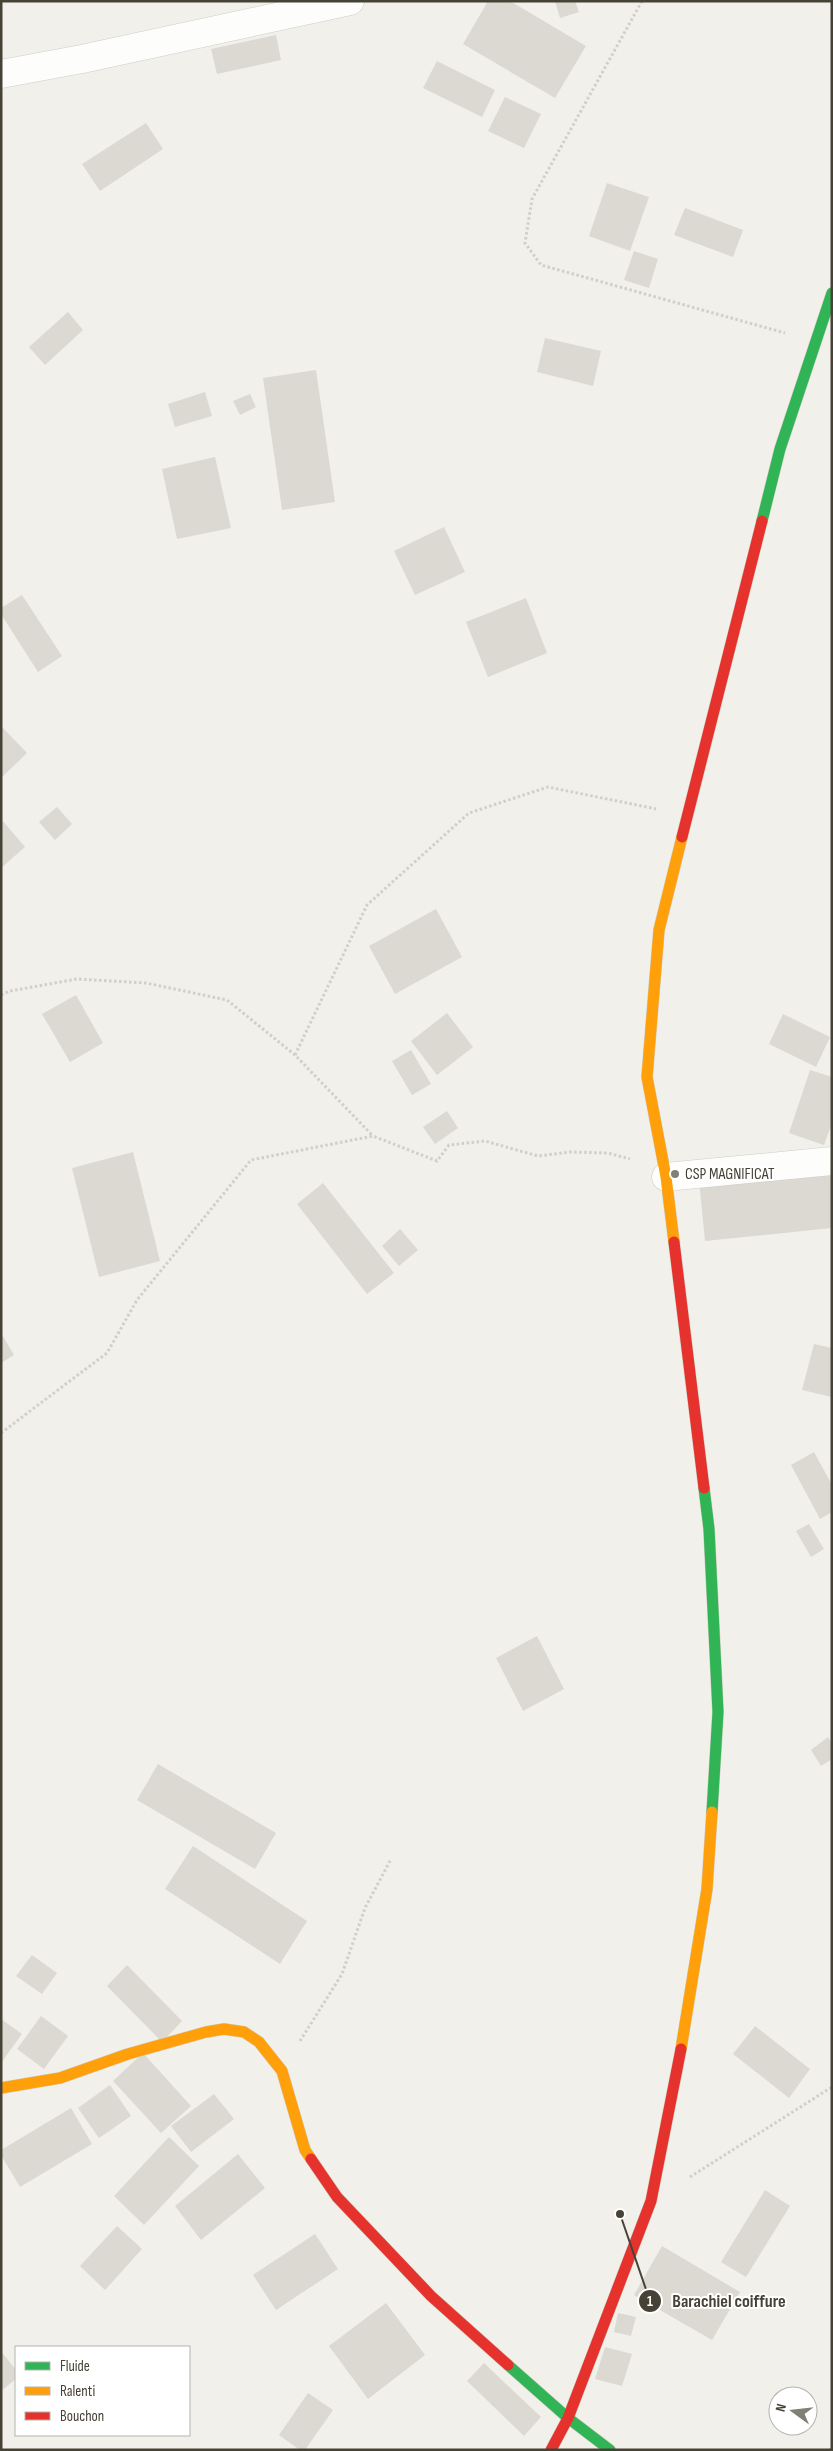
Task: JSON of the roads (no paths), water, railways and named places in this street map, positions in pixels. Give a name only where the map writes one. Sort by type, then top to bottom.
[{"type":"street","points":[[1,74],[82,59],[350,1]]},
{"type":"street","points":[[552,2450],[568,2418],[651,2201],[680,2058],[707,1889],[718,1712],[709,1529],[666,1177],[647,1077],[659,930],[780,448],[825,344],[832,293]]},
{"type":"street","points":[[666,1177],[832,1160]]},
{"type":"street","points":[[1,2088],[60,2078],[128,2054],[206,2032],[224,2029],[244,2032],[259,2042],[282,2071],[305,2150],[337,2198],[431,2296],[568,2418],[610,2450]]},
{"type":"place","name":"CSP MAGNIFICAT","points":[[675,1174]]},
{"type":"place","name":"Barachiel coiffure","points":[[620,2214]]}]
